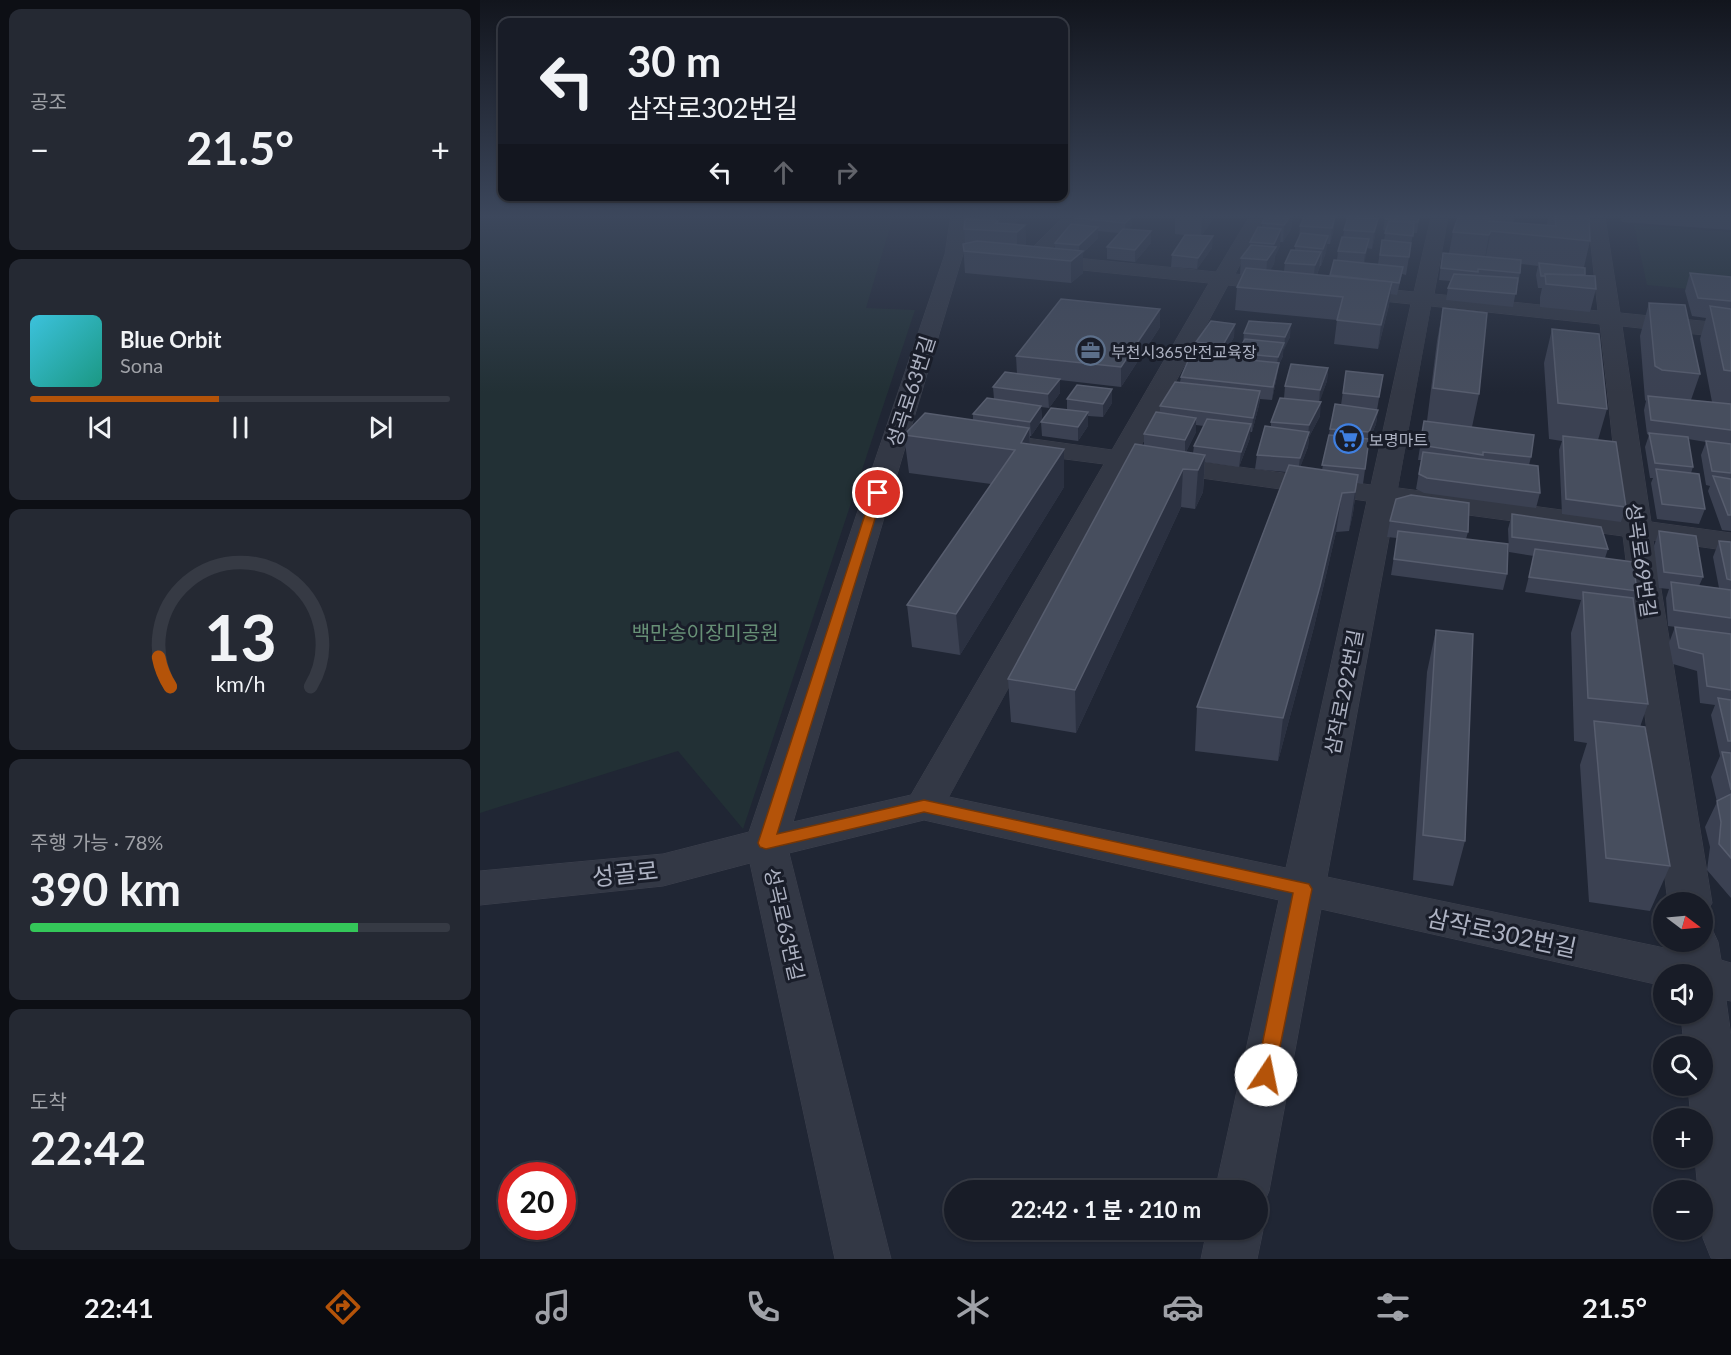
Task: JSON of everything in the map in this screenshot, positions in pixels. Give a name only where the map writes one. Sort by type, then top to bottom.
[{"type":"street","name":"성곡로63번길","points":[[863,1259],[766,843],[910,430],[957,276]]},
{"type":"street","points":[[1190,276],[1305,287]]},
{"type":"street","points":[[924,806],[1225,276]]},
{"type":"street","name":"삼작로292번길","points":[[1303,889],[1427,276]]},
{"type":"street","name":"성곡로69번길","points":[[1605,276],[1637,529],[1688,892]]},
{"type":"street","points":[[1328,290],[1731,331]]},
{"type":"street","points":[[992,441],[1731,542]]},
{"type":"street","name":"삼작로302번길","points":[[766,843],[924,806],[1653,965]]},
{"type":"street","name":"성골로","points":[[480,888],[663,870],[766,843]]},
{"type":"street","points":[[1244,1180],[1303,889]]},
{"type":"street","name":"삼작로302번길","points":[[1713,978],[1731,982]]},
{"type":"street","points":[[1705,1024],[1731,1238]]},
{"type":"street","points":[[1229,1259],[1233,1240]]},
{"type":"green space","name":"백만송이장미공원","points":[[480,276],[876,276],[866,308],[915,310],[743,829],[678,751],[480,813]]},
{"type":"green space","points":[[1645,276],[1731,276],[1731,293],[1647,285]]},
{"type":"building","points":[[1242,276],[1327,276],[1392,282],[1381,325],[1337,320],[1343,297],[1237,287]]},
{"type":"building","points":[[1336,276],[1401,276],[1399,283]]},
{"type":"building","points":[[1453,276],[1518,278],[1516,294],[1448,288]]},
{"type":"building","points":[[1545,276],[1595,276],[1596,289],[1546,284]]},
{"type":"building","points":[[1691,276],[1731,277],[1731,301],[1698,298]]},
{"type":"building","name":"부천시365안전교육장","points":[[1061,299],[1160,309],[1121,367],[1016,356]]},
{"type":"building","points":[[1649,303],[1685,305],[1700,374],[1662,370],[1655,366]]},
{"type":"building","points":[[1710,306],[1731,309],[1731,371],[1724,370]]},
{"type":"building","points":[[1443,308],[1487,313],[1479,394],[1433,388]]},
{"type":"building","points":[[1211,321],[1235,324],[1223,345],[1196,342]]},
{"type":"building","points":[[1249,321],[1291,324],[1285,337],[1244,333]]},
{"type":"building","points":[[1552,329],[1599,334],[1607,409],[1558,403]]},
{"type":"building","points":[[1245,339],[1284,343],[1278,357],[1237,353]]},
{"type":"building","points":[[1191,354],[1279,363],[1273,387],[1181,377]]},
{"type":"building","points":[[1291,364],[1328,368],[1320,390],[1285,386]]},
{"type":"building","points":[[1346,371],[1383,375],[1379,397],[1343,393]]},
{"type":"building","points":[[1005,372],[1060,379],[1048,394],[993,387]]},
{"type":"building","points":[[1175,382],[1260,391],[1253,418],[1160,406]]},
{"type":"building","points":[[1077,385],[1112,389],[1103,404],[1067,399]]},
{"type":"building","points":[[1648,396],[1731,404],[1731,430],[1651,420]]},
{"type":"building","points":[[987,398],[1041,406],[1030,422],[973,414]]},
{"type":"building","points":[[1280,398],[1321,402],[1309,425],[1271,422]]},
{"type":"building","points":[[1335,404],[1378,410],[1369,432],[1330,429]]},
{"type":"building","points":[[1051,408],[1088,412],[1078,427],[1041,422]]},
{"type":"building","points":[[1156,412],[1196,418],[1185,440],[1144,434]]},
{"type":"building","points":[[925,413],[1029,428],[1021,443],[1064,449],[956,614],[907,605],[1015,450],[904,435]]},
{"type":"building","points":[[1207,419],[1251,424],[1241,452],[1194,446]]},
{"type":"building","points":[[1424,421],[1534,435],[1531,457],[1483,452],[1483,455],[1420,445]]},
{"type":"building","points":[[1265,426],[1309,432],[1300,458],[1257,455]]},
{"type":"building","points":[[1649,433],[1688,437],[1693,467],[1655,463]]},
{"type":"building","points":[[1329,435],[1369,439],[1365,469],[1322,465]]},
{"type":"building","points":[[1563,436],[1616,442],[1626,507],[1566,499]]},
{"type":"building","points":[[1706,441],[1731,444],[1731,473],[1712,471]]},
{"type":"building","points":[[1135,444],[1205,455],[1198,470],[1183,469],[1075,690],[1008,679]]},
{"type":"building","points":[[1423,452],[1538,466],[1540,493],[1427,478],[1419,474]]},
{"type":"building","points":[[1289,465],[1358,475],[1355,492],[1342,493],[1320,586],[1283,718],[1197,707]]},
{"type":"building","points":[[1656,469],[1699,474],[1705,509],[1662,504]]},
{"type":"building","points":[[1713,476],[1731,479],[1731,515],[1728,515]]},
{"type":"building","points":[[1411,495],[1469,503],[1468,532],[1390,521],[1396,499]]},
{"type":"building","points":[[1512,514],[1601,527],[1608,549],[1512,537]]},
{"type":"building","points":[[1398,531],[1508,544],[1507,574],[1394,559]]},
{"type":"building","points":[[1659,531],[1696,536],[1703,577],[1664,572]]},
{"type":"building","points":[[1719,541],[1731,542],[1731,580],[1727,579]]},
{"type":"building","points":[[1535,549],[1633,562],[1637,591],[1529,577]]},
{"type":"building","points":[[1671,582],[1731,590],[1731,618],[1674,610]]},
{"type":"building","points":[[1583,592],[1633,598],[1648,704],[1588,698]]},
{"type":"building","points":[[1675,627],[1731,634],[1731,690],[1707,686],[1703,654],[1679,648]]},
{"type":"building","points":[[1436,630],[1473,634],[1465,841],[1423,835]]},
{"type":"building","points":[[1718,698],[1731,700],[1731,741],[1728,741]]},
{"type":"building","points":[[1594,721],[1645,727],[1670,866],[1606,858]]},
{"type":"building","points":[[1722,752],[1731,753],[1731,790]]},
{"type":"building","points":[[1731,794],[1731,858],[1719,844],[1721,822],[1717,801]]},
{"type":"place","name":"부천시365안전교육장","points":[[1090,351]]},
{"type":"place","name":"보명마트","points":[[1348,439]]},
{"type":"route","points":[[878,493],[766,843],[924,806],[1303,889],[1266,1075]]}]
